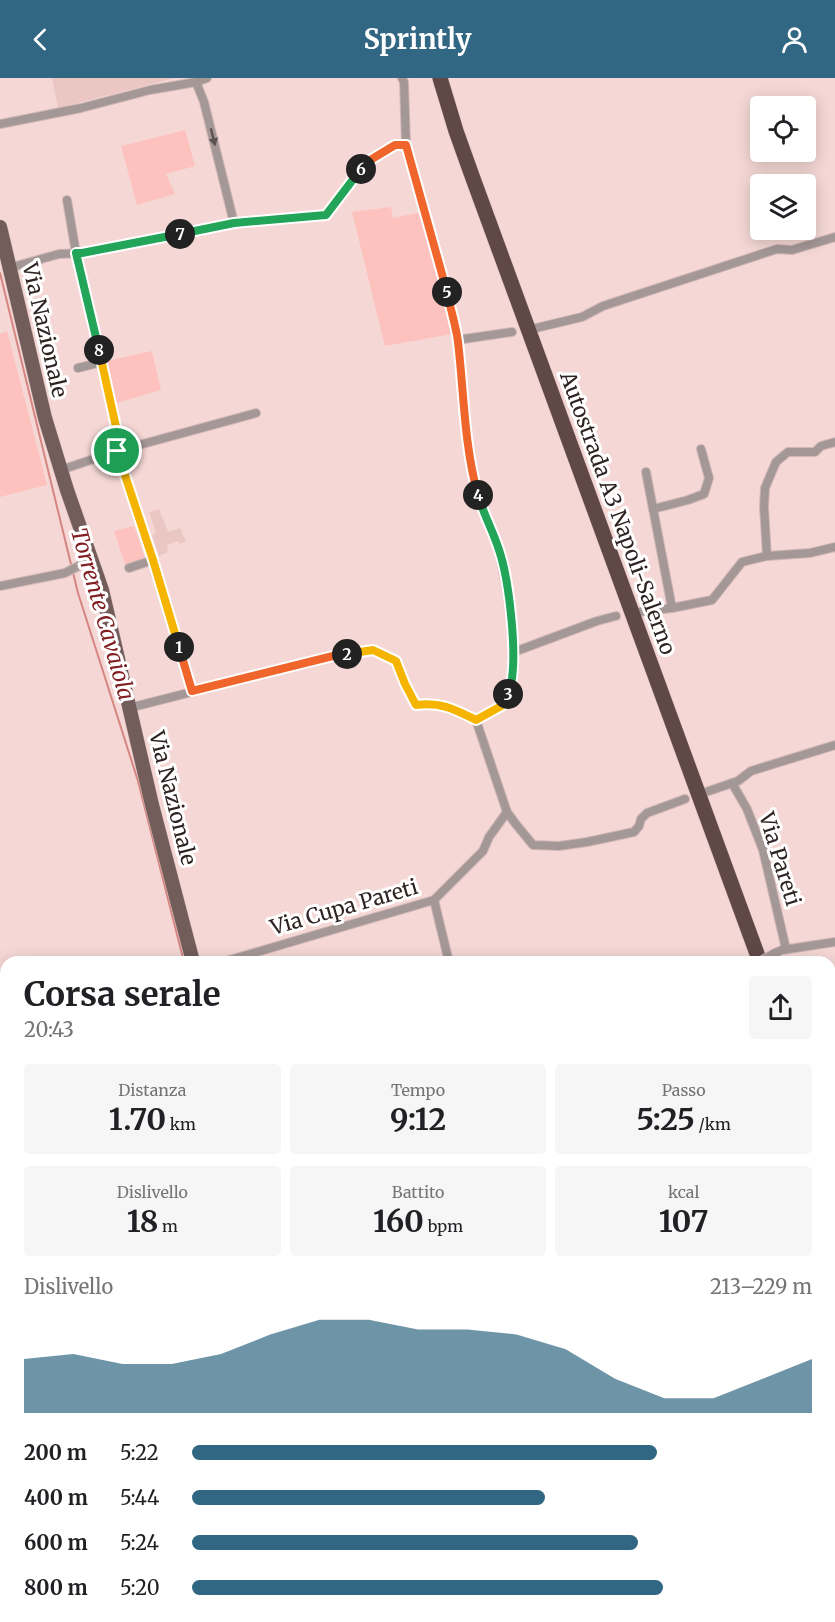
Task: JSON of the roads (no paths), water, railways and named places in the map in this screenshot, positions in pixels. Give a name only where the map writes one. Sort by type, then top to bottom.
[{"type":"highway","name":"Autostrada A3 Napoli-Salerno","points":[[431,78],[456,159],[748,956]]},
{"type":"highway","name":"Autostrada A3 Napoli-Salerno","points":[[440,78],[471,173],[757,956]]},
{"type":"main road","name":"Via Nazionale","points":[[0,227],[45,418],[87,562],[105,601],[154,816],[192,956]]},
{"type":"street","points":[[0,124],[81,108],[207,78]]},
{"type":"street","points":[[402,78],[406,145],[446,288],[458,340],[466,428],[474,479],[499,549],[508,597],[514,652],[511,687],[503,705],[476,720]]},
{"type":"street","points":[[196,82],[204,102],[234,223]]},
{"type":"street","points":[[9,268],[59,254],[82,253],[234,223],[326,215],[367,162],[395,145],[406,145]]},
{"type":"street","points":[[66,200],[120,445],[117,451],[153,560],[192,691]]},
{"type":"street","points":[[536,328],[582,317],[603,306],[777,249],[792,250],[835,237]]},
{"type":"street","points":[[458,340],[512,332]]},
{"type":"street","points":[[78,368],[102,362]]},
{"type":"street","points":[[61,470],[117,451],[256,413]]},
{"type":"street","points":[[767,556],[765,488],[776,462],[788,452],[815,452],[821,446],[835,442]]},
{"type":"street","points":[[653,509],[704,494],[709,478],[701,449]]},
{"type":"street","points":[[646,472],[672,608]]},
{"type":"street","points":[[639,612],[712,600],[742,562],[767,556],[810,553],[835,547]]},
{"type":"street","points":[[129,568],[153,560]]},
{"type":"street","points":[[0,586],[65,573],[87,562]]},
{"type":"street","points":[[514,652],[616,616]]},
{"type":"street","points":[[129,708],[337,655],[373,650],[396,661],[416,705],[430,703],[453,708],[476,720],[507,812],[533,846],[558,846],[587,842],[634,832],[647,813],[686,799]]},
{"type":"street","points":[[706,792],[738,781],[751,771],[835,745]]},
{"type":"street","name":"Via Pareti","points":[[732,783],[747,809],[763,850],[786,949]]},
{"type":"street","name":"Via Cupa Pareti","points":[[243,956],[434,900],[483,851],[507,812]]},
{"type":"street","points":[[434,900],[448,956]]},
{"type":"street","points":[[777,956],[786,949],[835,942]]},
{"type":"waterway","name":"Torrente Cavaiola","points":[[0,273],[78,593],[138,781],[182,956]]}]
